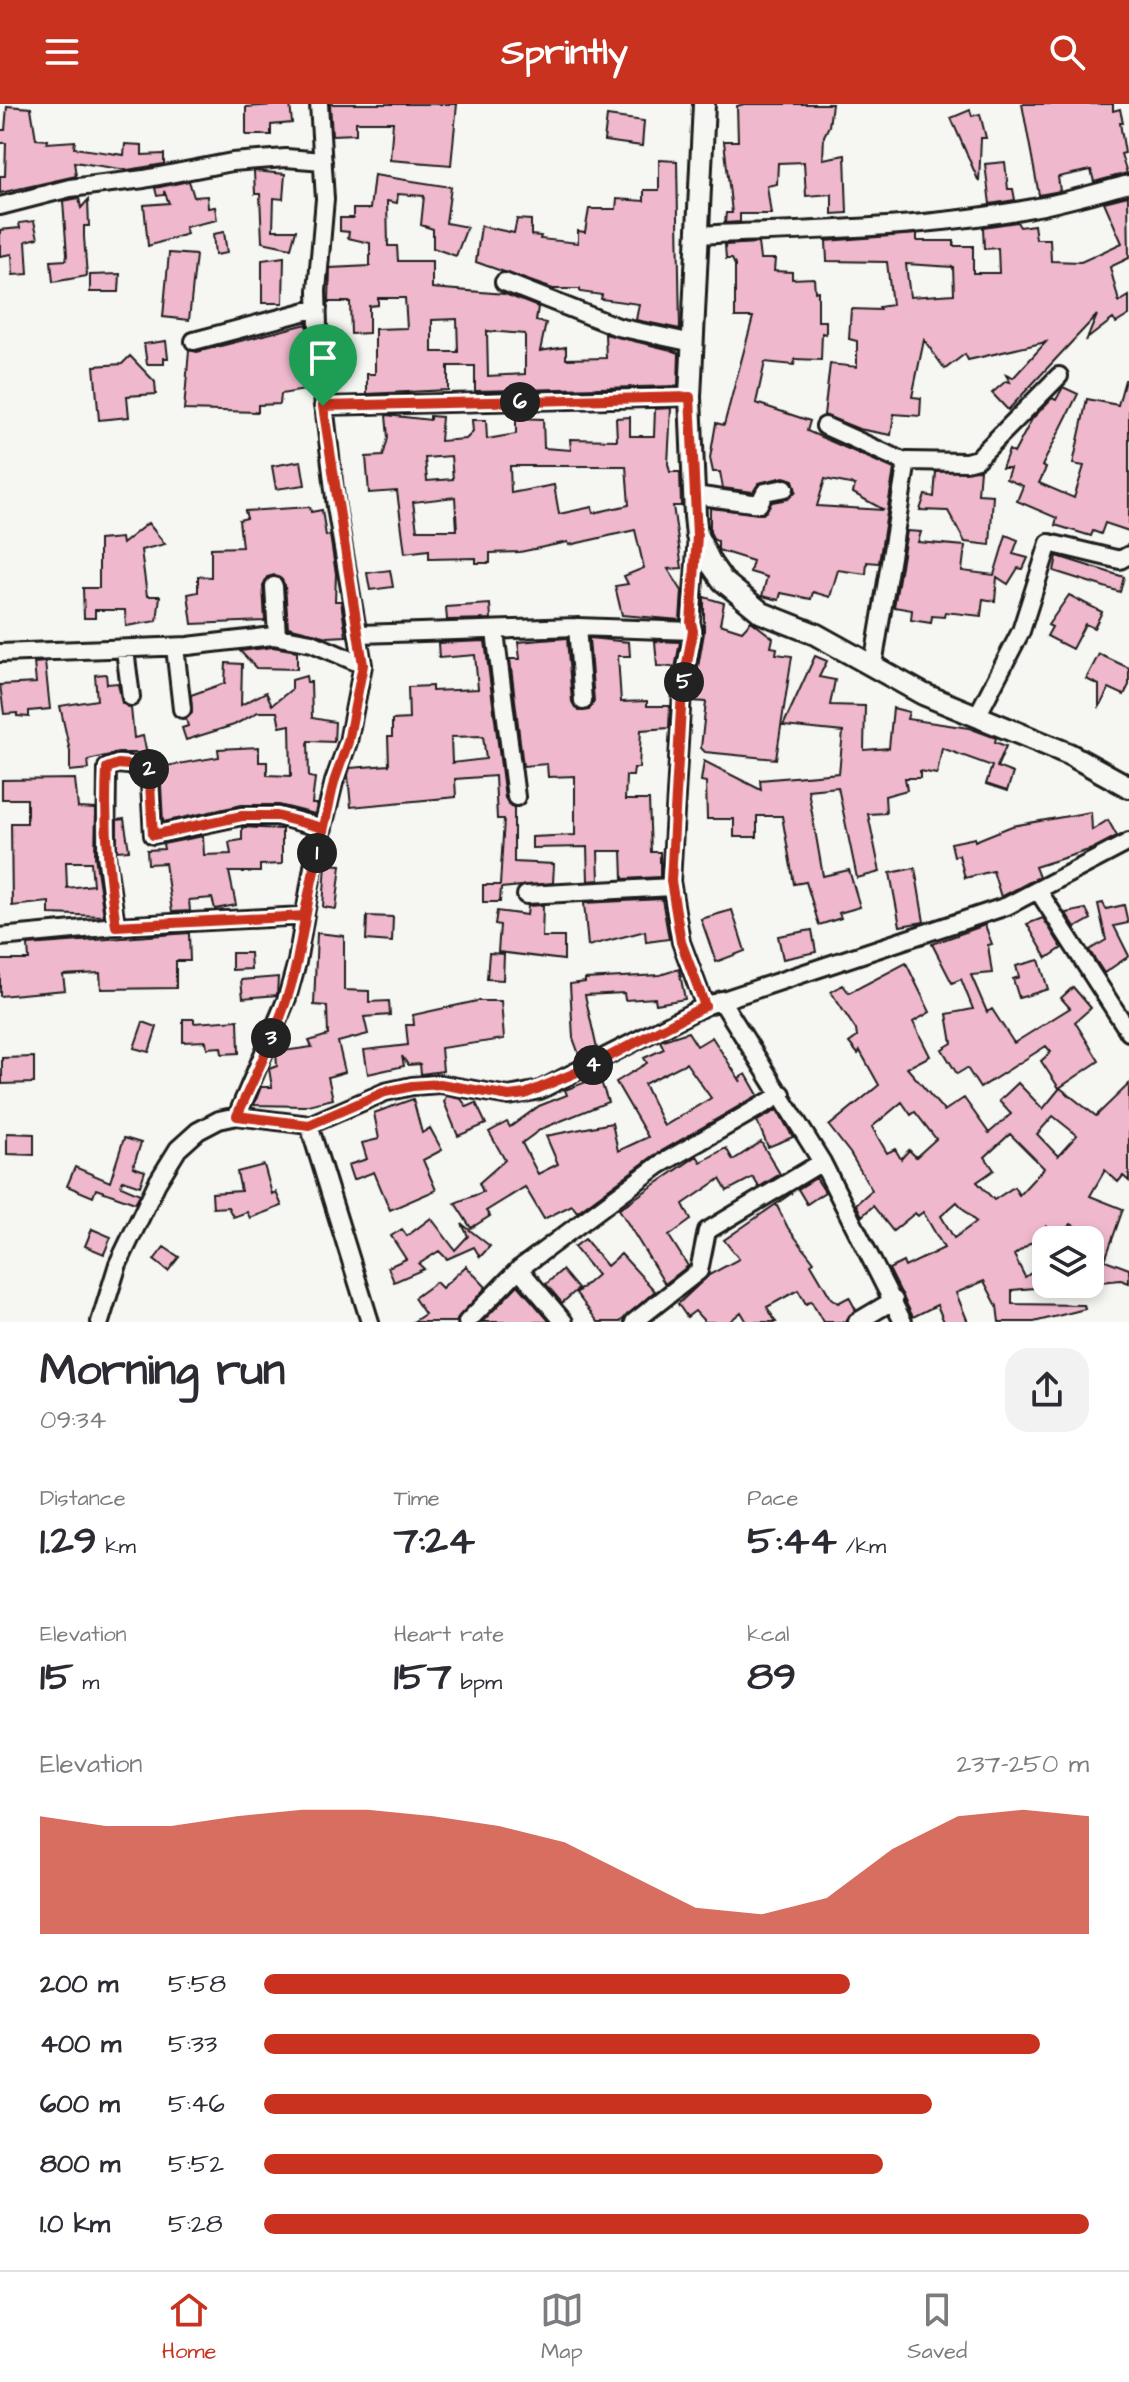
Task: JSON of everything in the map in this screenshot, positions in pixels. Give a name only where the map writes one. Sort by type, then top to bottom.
[{"type":"street","points":[[237,1116],[287,998],[323,828],[348,742],[363,665],[323,406],[318,308],[325,199],[319,104]]},
{"type":"street","points":[[704,104],[690,397],[697,536],[693,631],[682,691],[672,887],[681,942],[713,1003],[782,1094],[822,1162],[903,1322]]},
{"type":"street","points":[[0,206],[70,188],[144,179],[232,162],[286,158],[323,161]]},
{"type":"street","points":[[696,235],[895,225],[989,215],[1029,209],[1129,184]]},
{"type":"street","points":[[504,282],[618,327],[693,343]]},
{"type":"street","points":[[194,341],[318,308]]},
{"type":"street","points":[[873,665],[907,463],[911,458],[966,462],[977,459],[1059,376]]},
{"type":"street","points":[[323,406],[690,397]]},
{"type":"street","points":[[825,426],[907,463]]},
{"type":"street","points":[[694,495],[759,504],[765,492],[785,488]]},
{"type":"street","points":[[697,536],[723,581],[762,613],[873,665],[923,694],[1069,754],[1129,787]]},
{"type":"street","points":[[977,716],[1021,631],[1049,543],[1120,560],[1129,555]]},
{"type":"street","points":[[274,586],[277,636]]},
{"type":"street","points":[[360,634],[577,627],[693,631]]},
{"type":"street","points":[[577,627],[583,701]]},
{"type":"street","points":[[495,632],[516,797]]},
{"type":"street","points":[[0,653],[175,647],[243,637],[277,636],[312,643],[363,665]]},
{"type":"street","points":[[175,647],[182,709]]},
{"type":"street","points":[[125,650],[131,697]]},
{"type":"street","points":[[116,926],[106,855],[107,768],[118,764],[149,767],[153,835],[242,816],[277,816],[323,828]]},
{"type":"street","points":[[100,1322],[118,1264],[178,1149],[198,1131],[237,1116],[309,1125],[385,1092],[412,1086],[440,1084],[509,1096],[540,1090],[713,1003],[1007,906],[1039,892],[1129,842]]},
{"type":"street","points":[[526,895],[672,887]]},
{"type":"street","points":[[1039,892],[1129,1032]]},
{"type":"street","points":[[0,937],[116,926],[304,916]]},
{"type":"street","points":[[467,1322],[519,1269],[659,1165],[782,1094]]},
{"type":"street","points":[[309,1125],[370,1322]]},
{"type":"street","points":[[634,1322],[699,1271],[707,1231],[822,1162]]},
{"type":"street","points":[[519,1269],[564,1322]]},
{"type":"street","points":[[857,1322],[894,1300]]},
{"type":"building","points":[[290,104],[292,123],[271,125],[271,135],[246,135],[246,107]]},
{"type":"building","points":[[330,104],[457,104],[451,165],[390,160],[393,122],[356,122],[356,134],[332,135]]},
{"type":"building","points":[[832,104],[829,126],[824,136],[823,159],[845,155],[847,213],[832,214],[832,194],[806,196],[804,162],[778,163],[777,184],[767,186],[771,214],[740,214],[740,222],[725,223],[726,213],[732,213],[724,141],[738,141],[737,106]]},
{"type":"building","points":[[1022,104],[1113,104],[1113,111],[1120,109],[1123,123],[1120,123],[1125,153],[1121,154],[1127,173],[1094,182],[1091,170],[1058,177],[1060,191],[1039,195]]},
{"type":"building","points":[[7,106],[31,108],[36,139],[48,140],[47,143],[75,141],[74,148],[124,155],[125,144],[142,145],[142,155],[164,154],[164,164],[127,170],[74,162],[76,176],[0,193],[0,176],[5,176],[6,143],[0,143],[0,130],[5,130]]},
{"type":"building","points":[[970,110],[972,116],[980,114],[986,138],[981,138],[979,182],[951,118]]},
{"type":"building","points":[[607,116],[644,121],[642,146],[604,141]]},
{"type":"building","points":[[659,160],[677,161],[680,329],[636,320],[639,304],[601,299],[602,295],[580,292],[580,289],[553,289],[476,262],[481,226],[514,233],[517,219],[531,220],[531,235],[541,236],[540,239],[578,243],[578,231],[585,232],[589,209],[616,209],[617,199],[644,201],[644,190],[659,190]]},
{"type":"building","points":[[1005,162],[1008,189],[1013,189],[1015,200],[990,204],[985,164]]},
{"type":"building","points":[[254,171],[285,174],[283,199],[274,198],[273,230],[296,230],[291,248],[262,242],[260,194],[255,194]]},
{"type":"building","points":[[374,175],[451,187],[446,223],[467,227],[456,256],[433,248],[433,229],[421,225],[424,196],[398,194],[397,203],[387,201],[388,246],[397,246],[398,261],[432,261],[432,288],[505,294],[538,307],[536,321],[546,323],[540,351],[566,347],[566,359],[606,358],[605,334],[679,353],[678,386],[475,391],[475,366],[448,366],[448,390],[367,394],[367,374],[375,374],[375,329],[407,328],[405,298],[378,298],[378,305],[369,306],[369,333],[351,334],[350,302],[329,302],[330,268],[370,266],[370,243],[348,238],[349,232],[340,231],[340,218],[353,218],[353,209],[370,209]],"holes":[[[457,319],[458,352],[432,352],[432,320]],[[487,331],[525,334],[525,374],[488,376]]]},
{"type":"building","points":[[189,181],[194,197],[207,196],[208,208],[215,207],[217,220],[185,227],[187,234],[148,246],[144,205],[169,203],[164,191],[164,195],[157,196],[155,188]]},
{"type":"building","points":[[1128,196],[1129,258],[1110,267],[1119,302],[1129,296],[1129,315],[1116,323],[1113,319],[1087,339],[1097,315],[1008,410],[992,393],[1006,381],[1010,382],[1006,375],[1013,378],[1046,342],[968,360],[965,354],[945,369],[924,340],[912,397],[921,398],[920,416],[894,414],[891,435],[859,429],[824,415],[830,364],[857,367],[857,341],[849,339],[851,309],[880,310],[879,307],[892,305],[887,262],[827,261],[826,241],[917,234],[917,241],[954,241],[954,246],[973,246],[973,273],[999,273],[998,248],[984,249],[983,227],[1017,222],[1020,227],[1034,225],[1036,239],[1050,239],[1051,261],[1081,262],[1122,243],[1104,202]],"holes":[[[906,264],[953,267],[954,294],[910,297]]]},
{"type":"building","points":[[79,198],[81,208],[88,200],[89,226],[84,226],[87,276],[53,282],[51,261],[66,260],[67,255],[63,201]]},
{"type":"building","points":[[34,221],[38,238],[26,241],[28,274],[13,275],[12,254],[0,256],[0,230],[20,228],[19,223]]},
{"type":"building","points":[[224,232],[227,253],[215,255],[213,234]]},
{"type":"building","points":[[758,243],[760,259],[775,259],[774,271],[792,272],[792,279],[814,278],[815,292],[818,291],[818,321],[826,321],[826,334],[822,333],[821,360],[795,359],[794,365],[765,362],[756,403],[810,421],[807,431],[894,469],[879,563],[867,562],[866,574],[838,570],[830,597],[813,592],[811,599],[781,593],[779,600],[762,596],[767,577],[750,572],[753,561],[718,550],[718,541],[710,532],[710,508],[763,514],[772,502],[788,499],[796,491],[793,480],[784,477],[759,483],[753,492],[723,488],[720,472],[713,472],[710,458],[716,423],[724,425],[753,317],[735,317],[735,265],[732,259],[726,259],[725,245]],"holes":[[[825,479],[855,485],[853,493],[884,510],[817,506]]]},
{"type":"building","points":[[169,253],[196,255],[189,320],[163,317]]},
{"type":"building","points":[[284,257],[283,303],[262,303],[262,260]]},
{"type":"building","points":[[120,274],[119,292],[90,292],[90,275]]},
{"type":"building","points":[[307,324],[311,389],[281,394],[280,404],[258,405],[258,412],[184,410],[189,350],[197,352]]},
{"type":"building","points":[[166,341],[168,358],[164,358],[164,364],[147,364],[144,344]]},
{"type":"building","points":[[130,356],[155,382],[156,394],[127,396],[129,417],[99,420],[94,366],[122,364]]},
{"type":"building","points":[[1125,380],[1129,380],[1129,531],[1105,523],[1101,534],[1093,531],[1091,536],[1055,525],[1057,518],[1017,501],[1023,486],[1006,479],[1010,468],[1002,468],[1009,450],[1014,453],[1032,419],[1052,398],[1056,400],[1063,387],[1078,394],[1042,466],[1046,468],[1039,483],[1074,498],[1084,466],[1073,464],[1087,399],[1118,405]]},
{"type":"building","points":[[671,408],[668,464],[670,472],[680,472],[681,506],[673,506],[682,568],[668,569],[682,591],[680,620],[622,615],[615,586],[628,584],[624,576],[644,568],[635,530],[569,545],[568,542],[520,552],[490,553],[490,563],[476,563],[476,558],[429,559],[429,550],[405,553],[397,491],[369,493],[366,457],[383,456],[388,438],[386,415],[430,420],[430,416],[442,417],[440,441],[466,439],[473,432],[472,420],[486,420],[487,439],[516,434],[516,418],[543,419],[544,448],[571,450],[570,439],[617,440],[616,418],[630,417],[630,436],[654,436],[655,409]],"holes":[[[451,456],[453,479],[427,481],[425,458]],[[510,466],[626,466],[629,505],[593,513],[592,507],[559,514],[554,485],[511,493]],[[455,497],[457,530],[417,530],[413,502]]]},
{"type":"building","points":[[301,461],[305,485],[276,489],[272,466]]},
{"type":"building","points":[[980,470],[978,494],[993,495],[990,545],[965,542],[948,511],[920,510],[925,495],[934,497],[936,472]]},
{"type":"building","points":[[310,507],[311,512],[322,510],[326,536],[330,535],[336,574],[335,601],[341,601],[346,636],[328,637],[288,627],[285,585],[274,575],[267,577],[263,586],[265,621],[192,624],[188,594],[198,592],[198,576],[211,577],[211,548],[242,547],[239,520],[247,518],[245,511]]},
{"type":"building","points":[[148,523],[165,544],[141,550],[147,596],[160,596],[157,621],[126,626],[125,610],[95,610],[95,618],[84,618],[83,588],[99,588],[99,540],[121,538],[122,544]]},
{"type":"building","points":[[907,531],[921,532],[918,542],[965,546],[962,571],[994,575],[1006,535],[1018,540],[1013,554],[1028,558],[1023,569],[1018,568],[1008,584],[997,577],[995,601],[983,599],[981,616],[945,612],[944,617],[932,616],[931,623],[911,620],[912,610],[894,607]]},
{"type":"building","points":[[1057,556],[1124,577],[1120,592],[1054,571]]},
{"type":"building","points":[[390,570],[393,587],[370,590],[367,573]]},
{"type":"building","points":[[1069,595],[1102,612],[1094,628],[1085,624],[1072,649],[1047,636],[1052,627],[1048,625]]},
{"type":"building","points":[[704,597],[724,603],[720,624],[742,631],[751,621],[773,638],[771,647],[777,648],[776,654],[792,656],[776,759],[705,752],[701,748],[706,702],[692,701],[704,633]]},
{"type":"building","points":[[490,604],[491,619],[447,620],[446,607]]},
{"type":"building","points":[[567,638],[572,702],[578,711],[589,710],[594,701],[589,638],[629,642],[630,656],[618,656],[621,702],[647,701],[647,706],[670,706],[669,728],[641,730],[639,768],[634,768],[633,776],[626,776],[625,800],[649,800],[651,852],[660,852],[660,877],[623,879],[622,851],[598,851],[599,880],[588,881],[587,847],[532,848],[532,837],[575,835],[575,776],[548,777],[547,764],[523,766],[510,659],[520,659],[518,642]]},
{"type":"building","points":[[485,641],[505,798],[514,808],[514,862],[554,864],[553,883],[501,888],[500,902],[483,902],[483,885],[500,885],[504,819],[497,819],[495,776],[455,779],[456,797],[351,807],[350,768],[389,765],[388,737],[392,737],[392,720],[409,719],[408,687],[432,686],[432,691],[478,689],[475,655],[439,658],[438,643]],"holes":[[[483,736],[486,759],[452,763],[451,737]]]},
{"type":"building","points":[[655,641],[680,642],[674,674],[673,667],[657,666]]},
{"type":"building","points":[[273,647],[297,651],[297,669],[256,668],[240,651]]},
{"type":"building","points":[[1099,654],[1129,668],[1129,685],[1124,695],[1109,688],[1099,708],[1099,685],[1086,679]]},
{"type":"building","points":[[815,656],[827,661],[819,677],[835,680],[830,705],[865,706],[864,750],[889,748],[893,708],[909,712],[907,719],[969,728],[996,738],[995,742],[1006,746],[997,767],[1013,773],[1007,791],[986,784],[992,766],[942,748],[937,774],[920,771],[920,778],[905,778],[907,790],[885,796],[886,813],[868,814],[880,872],[857,878],[838,787],[808,790],[823,876],[849,870],[860,907],[839,913],[841,918],[819,925],[806,882],[794,884],[782,816],[757,816],[757,837],[734,837],[734,819],[707,819],[706,782],[701,781],[704,761],[761,790],[760,780],[839,773],[843,732],[783,726]]},
{"type":"building","points":[[45,662],[50,709],[29,711],[29,717],[17,716],[17,713],[4,714],[0,685],[36,683],[34,663]]},
{"type":"building","points":[[226,663],[242,664],[241,705],[266,692],[272,705],[292,689],[292,680],[306,676],[307,682],[311,682],[312,718],[335,722],[334,742],[308,741],[309,777],[315,778],[312,804],[317,804],[315,814],[279,805],[242,805],[163,822],[160,767],[219,757],[218,749],[259,747],[259,762],[267,762],[267,775],[291,776],[290,725],[280,727],[277,712],[258,712],[234,725],[186,740],[182,728],[188,726],[186,719],[192,713],[191,695],[225,683]]},
{"type":"building","points":[[106,674],[107,684],[118,683],[122,703],[131,708],[134,738],[143,736],[147,753],[118,753],[88,760],[89,769],[70,771],[70,751],[60,706],[97,700],[95,675]]},
{"type":"building","points":[[75,779],[78,808],[96,809],[95,856],[104,916],[49,914],[49,902],[12,906],[11,823],[27,823],[27,799],[2,799],[2,780]],"holes":[[[66,862],[91,862],[93,885],[67,888]]]},
{"type":"building","points":[[1091,812],[1092,830],[1108,820],[1117,836],[1092,849],[1035,867],[1039,877],[1001,897],[993,871],[965,878],[959,855],[954,856],[951,843],[975,838],[975,841],[1012,826]]},
{"type":"building","points":[[124,819],[129,850],[117,851],[117,820]]},
{"type":"building","points":[[242,827],[282,829],[282,864],[260,865],[260,872],[229,872],[236,905],[215,909],[212,898],[189,900],[190,911],[172,912],[165,863],[148,864],[147,850],[164,849],[163,844],[203,836],[204,855],[231,854],[229,842],[242,840]]},
{"type":"building","points":[[326,864],[341,865],[336,909],[323,907]]},
{"type":"building","points":[[915,868],[924,922],[900,926],[890,873]]},
{"type":"building","points":[[662,899],[669,939],[646,942],[645,931],[588,946],[584,903]]},
{"type":"building","points":[[1103,903],[1106,909],[1124,905],[1128,923],[1114,926],[1129,956],[1104,973],[1089,950],[1106,940],[1098,904]]},
{"type":"building","points":[[543,905],[542,937],[564,937],[564,960],[498,952],[500,925],[495,924],[497,911],[527,915],[528,906]]},
{"type":"building","points":[[1086,909],[1091,919],[1075,928],[1066,913]]},
{"type":"building","points":[[732,910],[745,951],[716,962],[701,919]]},
{"type":"building","points":[[367,916],[393,917],[392,942],[366,940]]},
{"type":"building","points":[[1043,918],[1062,948],[1047,958],[1027,924]]},
{"type":"building","points":[[985,925],[992,944],[988,945],[992,973],[971,975],[987,1012],[992,1009],[1014,1043],[1070,1008],[1061,998],[1073,987],[1091,1008],[1075,1022],[1099,1061],[1059,1088],[1041,1061],[1051,1052],[1046,1046],[980,1088],[967,1068],[957,1074],[942,1049],[952,1043],[947,1014],[973,1009],[961,979],[952,983],[932,944]]},
{"type":"building","points":[[812,930],[816,952],[783,959],[778,936]]},
{"type":"building","points":[[189,933],[190,961],[176,961],[176,988],[101,989],[100,973],[63,975],[65,990],[0,996],[0,960],[29,960],[28,945]]},
{"type":"building","points":[[317,933],[344,936],[344,990],[369,991],[369,1002],[389,1001],[390,1015],[364,1017],[368,1034],[338,1042],[345,1072],[328,1077],[333,1099],[304,1106],[254,1105],[261,1087],[272,1087],[269,1069],[277,1066],[276,1052],[312,1047],[309,1041],[328,1035],[327,1006],[314,1005]]},
{"type":"building","points":[[232,953],[250,953],[251,969],[232,970]]},
{"type":"building","points":[[489,953],[504,954],[503,980],[487,979]]},
{"type":"building","points":[[1039,960],[1048,989],[1019,998],[1013,979],[1019,977],[1016,966]]},
{"type":"building","points":[[906,963],[930,1012],[913,1022],[930,1056],[907,1068],[944,1111],[964,1098],[989,1133],[1011,1114],[999,1101],[1018,1083],[1043,1109],[1060,1088],[1096,1116],[1129,1084],[1129,1181],[1123,1176],[1118,1182],[1105,1170],[1090,1196],[1123,1209],[1105,1260],[1129,1269],[1129,1283],[1121,1280],[1104,1282],[1104,1226],[1032,1226],[1032,1242],[1014,1255],[1025,1277],[1032,1272],[1032,1288],[1012,1290],[1012,1304],[1084,1305],[1085,1309],[1034,1322],[999,1322],[997,1306],[984,1281],[956,1293],[968,1322],[944,1322],[937,1305],[913,1317],[889,1269],[903,1262],[905,1267],[944,1248],[923,1212],[918,1216],[915,1213],[893,1231],[873,1206],[862,1216],[856,1204],[872,1190],[829,1126],[879,1085],[860,1051],[858,1054],[849,1043],[857,1037],[856,1030],[831,992],[843,985],[849,993]],"holes":[[[902,1102],[911,1115],[915,1112],[936,1139],[916,1157],[909,1150],[901,1159],[895,1149],[887,1153],[872,1127]],[[1053,1116],[1077,1135],[1058,1156],[1037,1134]],[[1010,1134],[1044,1168],[1019,1195],[1014,1187],[994,1200],[977,1182],[994,1170],[985,1157]],[[957,1202],[976,1222],[954,1238],[941,1216]]]},
{"type":"building","points":[[679,969],[685,999],[656,1004],[655,998],[625,1000],[624,993],[585,995],[597,1049],[580,1057],[573,1038],[570,984],[585,982],[585,979],[660,975]]},
{"type":"building","points":[[278,977],[277,995],[243,998],[241,980]]},
{"type":"building","points":[[477,1001],[501,1001],[504,1039],[441,1048],[443,1071],[421,1074],[420,1064],[408,1065],[402,1056],[404,1066],[368,1074],[364,1050],[408,1045],[406,1025],[414,1025],[413,1015]]},
{"type":"building","points":[[183,1019],[194,1019],[194,1023],[238,1020],[239,1053],[222,1054],[221,1047],[207,1048],[206,1041],[183,1042]]},
{"type":"building","points":[[143,1022],[157,1027],[149,1052],[134,1048]]},
{"type":"building","points":[[688,1032],[697,1046],[712,1037],[741,1082],[739,1078],[746,1074],[758,1095],[653,1156],[577,1212],[572,1205],[544,1219],[525,1187],[486,1211],[490,1216],[471,1228],[455,1203],[483,1192],[479,1183],[505,1160],[489,1132],[507,1122],[510,1127],[539,1106],[567,1095],[565,1090],[589,1081],[598,1073],[608,1102],[541,1129],[522,1143],[538,1174],[558,1164],[546,1136],[612,1123],[618,1151],[648,1137],[616,1082],[647,1063],[644,1058],[664,1049],[660,1041]],"holes":[[[686,1063],[711,1098],[664,1126],[644,1084]]]},
{"type":"building","points":[[34,1057],[34,1083],[2,1084],[2,1058]]},
{"type":"building","points":[[446,1096],[461,1099],[467,1107],[476,1103],[486,1124],[458,1136],[444,1102]]},
{"type":"building","points":[[413,1099],[422,1133],[430,1128],[442,1150],[423,1160],[436,1190],[390,1210],[374,1172],[353,1180],[348,1165],[367,1159],[362,1143],[379,1139],[374,1113]]},
{"type":"building","points":[[777,1110],[793,1137],[768,1147],[757,1121]]},
{"type":"building","points":[[7,1133],[34,1134],[34,1155],[7,1154]]},
{"type":"building","points":[[124,1138],[141,1143],[133,1167],[145,1171],[140,1186],[123,1180],[121,1186],[140,1194],[135,1203],[96,1189],[93,1197],[67,1186],[75,1167],[110,1182]]},
{"type":"building","points":[[761,1142],[780,1174],[759,1187],[753,1177],[727,1191],[720,1179],[683,1204],[691,1220],[669,1236],[688,1266],[665,1284],[619,1209],[697,1156],[701,1162],[726,1148],[733,1160]]},
{"type":"building","points":[[264,1165],[272,1194],[276,1192],[282,1206],[250,1218],[247,1212],[233,1217],[228,1207],[213,1208],[212,1193],[241,1191],[237,1172]]},
{"type":"building","points":[[816,1178],[825,1192],[807,1204],[798,1189]]},
{"type":"building","points":[[776,1204],[788,1228],[814,1262],[811,1264],[831,1298],[838,1303],[849,1297],[856,1310],[846,1322],[823,1322],[811,1301],[806,1304],[798,1290],[767,1307],[776,1322],[747,1322],[741,1312],[729,1322],[705,1322],[695,1311],[687,1317],[678,1304],[709,1275],[739,1259],[724,1240]]},
{"type":"building","points":[[431,1218],[455,1250],[468,1236],[462,1224],[490,1246],[480,1257],[474,1247],[447,1259],[439,1251],[419,1264],[424,1269],[394,1282],[388,1267],[406,1259],[391,1236],[402,1229],[407,1236]]},
{"type":"building","points":[[92,1229],[111,1237],[104,1254],[85,1246]]},
{"type":"building","points":[[585,1239],[607,1266],[621,1254],[655,1291],[620,1322],[598,1322],[576,1293],[597,1275],[574,1247]]},
{"type":"building","points":[[164,1247],[179,1257],[168,1271],[154,1260]]},
{"type":"building","points":[[466,1266],[486,1287],[456,1322],[413,1322],[425,1314],[414,1298],[436,1282],[442,1288]]},
{"type":"building","points":[[562,1270],[578,1289],[562,1303],[546,1284]]},
{"type":"building","points":[[518,1285],[550,1322],[482,1322]]},
{"type":"route","points":[[323,406],[336,507],[363,665],[348,742],[334,782],[323,828],[313,867],[304,916],[116,926],[106,855],[106,791],[107,768],[118,764],[149,767],[150,828],[153,835],[242,816],[277,816],[323,828],[287,998],[237,1116],[309,1125],[385,1092],[412,1086],[440,1084],[509,1096],[540,1090],[705,1006],[681,942],[671,881],[682,691],[693,631],[697,536],[690,397],[323,406]]}]
